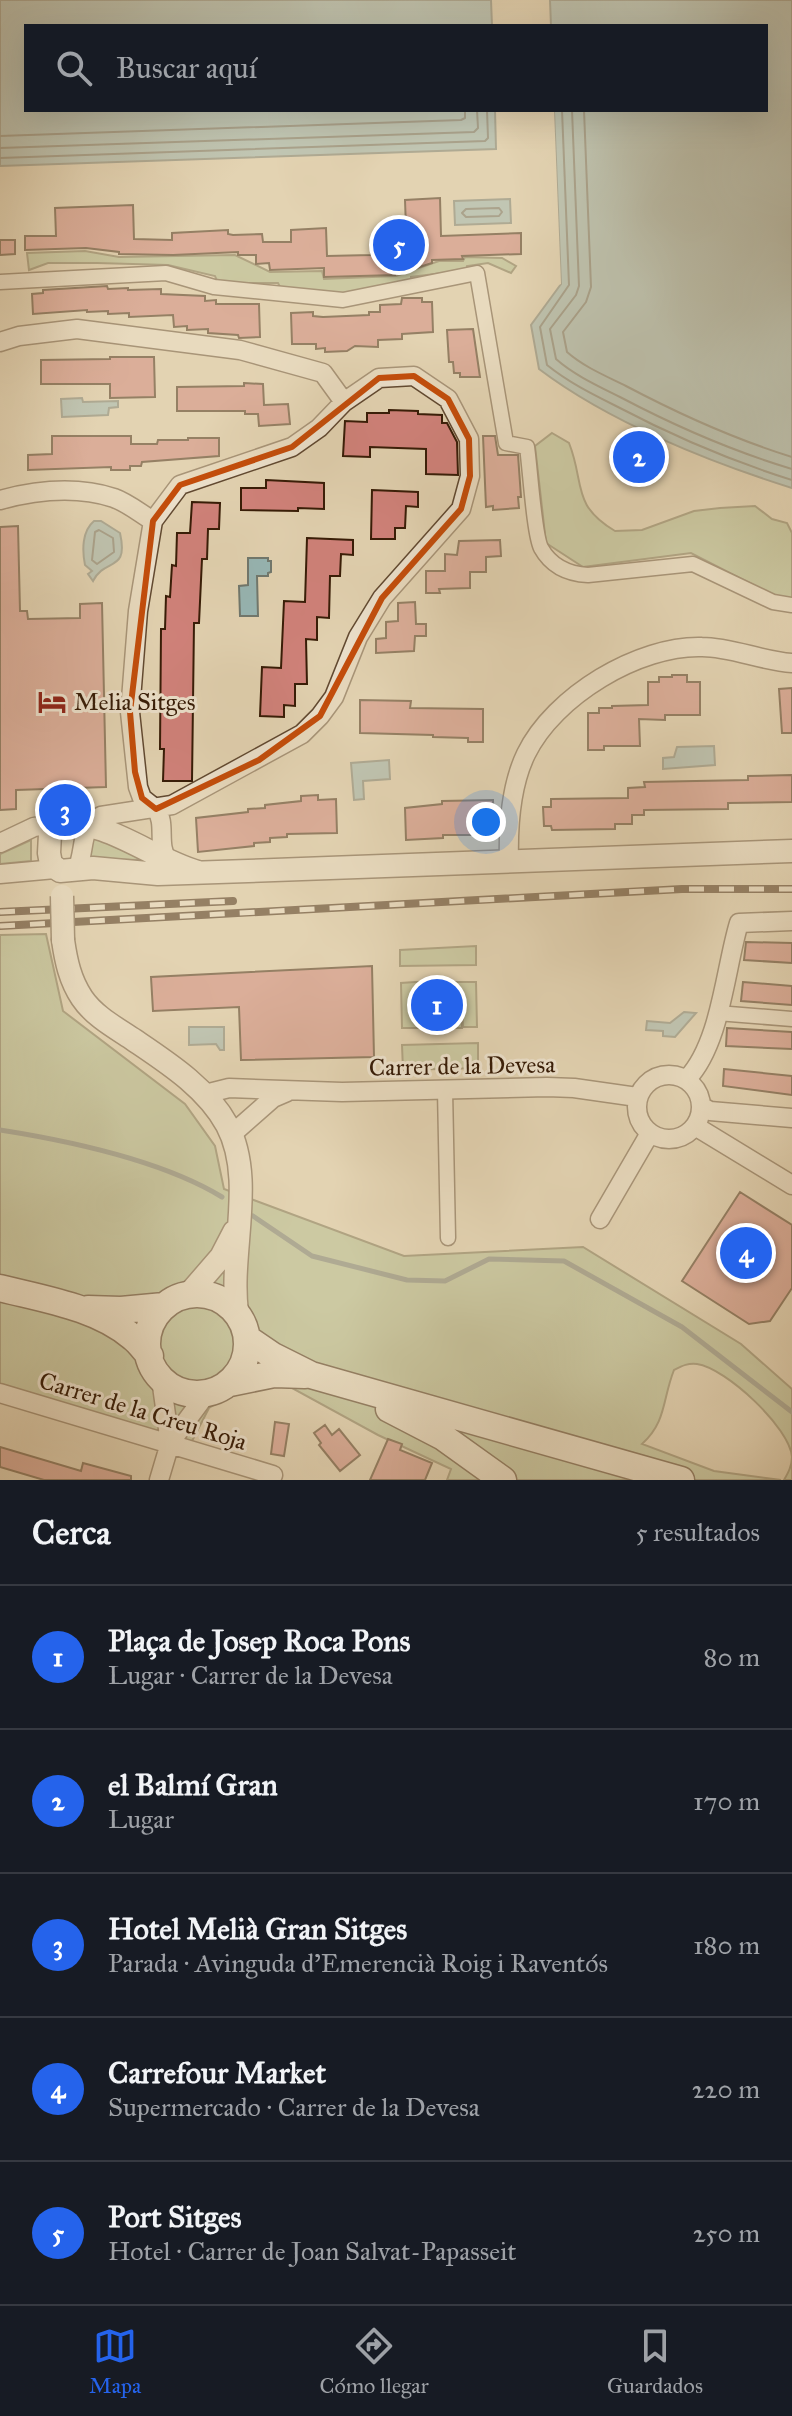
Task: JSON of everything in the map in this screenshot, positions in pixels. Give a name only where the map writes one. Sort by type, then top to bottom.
[{"type":"main road","points":[[0,1288],[78,1309],[132,1337],[155,1368],[178,1391],[218,1388],[274,1374],[318,1377],[681,1480]]},
{"type":"main road","points":[[78,1309],[121,1310],[164,1306],[189,1294],[217,1298],[237,1312],[248,1339],[244,1364],[218,1388]]},
{"type":"main road","points":[[155,1368],[148,1335],[164,1306]]},
{"type":"main road","points":[[248,1339],[273,1356],[443,1437],[503,1480]]},
{"type":"street","points":[[0,282],[166,273],[214,287],[343,300],[477,273],[506,443],[527,447],[540,546],[558,568],[588,575],[693,564],[773,602],[792,605]]},
{"type":"street","points":[[0,342],[19,336],[77,329],[240,350],[323,373],[344,402]]},
{"type":"street","points":[[168,862],[160,846],[161,821],[156,809],[147,804],[138,787],[130,712],[138,611],[153,521],[180,485],[292,447],[319,428],[344,402],[379,378],[414,376],[448,399],[469,439],[470,476],[461,509],[382,598],[348,656],[334,697],[302,734],[196,793],[156,809],[101,816],[88,826],[65,870],[63,940],[68,969],[83,1000],[205,1094],[231,1135],[240,1184],[234,1283],[237,1312]]},
{"type":"street","points":[[0,500],[49,491],[85,491],[117,499],[153,521]]},
{"type":"street","points":[[509,862],[509,827],[520,769],[527,753],[560,709],[610,672],[664,650],[705,646],[792,663]]},
{"type":"street","points":[[0,843],[34,827],[58,823],[88,826],[198,872]]},
{"type":"street","points":[[58,823],[49,840],[51,864],[65,870]]},
{"type":"street","points":[[0,874],[101,868],[158,874],[792,851]]},
{"type":"street","points":[[687,1079],[697,1065],[717,1013],[739,923],[792,921]]},
{"type":"street","points":[[717,1013],[792,1019]]},
{"type":"street","points":[[675,1075],[687,1079],[698,1090],[701,1106],[695,1126],[679,1137],[662,1138],[650,1133],[637,1114],[637,1097],[649,1081],[659,1076],[675,1075]]},
{"type":"street","name":"Carrer de la Devesa","points":[[205,1094],[229,1088],[287,1092],[574,1088],[637,1097]]},
{"type":"street","points":[[445,1090],[448,1238]]},
{"type":"street","points":[[231,1135],[273,1098],[287,1092]]},
{"type":"street","points":[[701,1106],[710,1111],[792,1118]]},
{"type":"street","points":[[695,1126],[792,1185]]},
{"type":"street","points":[[600,1219],[650,1133]]},
{"type":"street","points":[[189,1294],[221,1257],[238,1224]]},
{"type":"street","points":[[155,1368],[170,1443]]},
{"type":"street","points":[[159,1480],[170,1443],[218,1388]]},
{"type":"street","name":"Carrer de la Creu Roja","points":[[0,1393],[273,1475]]},
{"type":"highlighted area","points":[[414,376],[448,399],[469,439],[470,476],[461,509],[382,598],[320,716],[259,760],[156,809],[142,798],[135,772],[130,712],[153,521],[180,485],[292,447],[379,378]]},
{"type":"green space","points":[[85,251],[119,257],[235,255],[270,272],[322,271],[324,279],[396,276],[439,261],[463,261],[465,257],[502,258],[516,266],[511,273],[488,263],[467,266],[467,270],[411,277],[411,282],[344,295],[282,291],[278,283],[218,283],[215,276],[168,265],[48,263],[29,270],[27,253]]},
{"type":"green space","points":[[552,433],[569,443],[585,502],[601,521],[615,531],[642,530],[694,511],[755,506],[772,519],[787,523],[792,533],[792,599],[775,596],[691,553],[583,567],[546,543],[535,446]]},
{"type":"green space","points":[[94,837],[140,858],[140,860],[91,859]]},
{"type":"green space","points":[[31,840],[31,861],[0,864],[0,854]]},
{"type":"green space","points":[[46,934],[63,1011],[185,1104],[215,1146],[224,1189],[404,1256],[583,1247],[741,1344],[792,1389],[792,1457],[780,1431],[755,1401],[724,1376],[697,1364],[687,1364],[674,1370],[660,1418],[642,1444],[714,1471],[781,1480],[447,1480],[451,1469],[378,1435],[283,1383],[232,1394],[209,1408],[191,1443],[0,1386],[0,935]]},
{"type":"green space","points":[[476,946],[476,965],[400,966],[400,950]]},
{"type":"green space","points":[[476,982],[477,1027],[463,1027],[462,1008],[462,1028],[402,1028],[401,983]]},
{"type":"green space","points":[[478,1043],[478,1068],[403,1070],[402,1045]]},
{"type":"green space","points":[[792,1457],[792,1480],[784,1480],[791,1466]]},
{"type":"water","points":[[0,0],[491,0],[492,24],[24,24],[24,112],[495,112],[496,149],[0,166]]},
{"type":"water","points":[[550,0],[792,0],[792,488],[661,439],[567,388],[539,369],[531,325],[561,284],[554,112],[768,112],[768,24],[551,24]]},
{"type":"water","points":[[510,199],[511,223],[455,225],[454,201]]},
{"type":"water","points":[[82,398],[83,402],[118,401],[118,407],[109,408],[108,415],[62,417],[61,399]]},
{"type":"water","points":[[94,521],[101,521],[120,533],[122,546],[119,559],[93,581],[88,574],[92,571],[85,565],[83,547],[87,530]]},
{"type":"water","points":[[248,558],[268,558],[271,561],[268,576],[257,576],[258,616],[240,616],[239,586],[248,585]]},
{"type":"water","points":[[714,746],[715,765],[663,769],[663,758],[674,757],[677,747]]},
{"type":"water","points":[[389,760],[390,779],[363,781],[364,799],[354,800],[351,763]]},
{"type":"water","points":[[684,1012],[696,1013],[675,1037],[663,1036],[663,1031],[646,1030],[647,1021],[670,1023]]},
{"type":"water","points":[[189,1027],[224,1027],[224,1050],[216,1044],[189,1045]]},
{"type":"pier","points":[[550,112],[554,112],[561,284],[555,286]]},
{"type":"building","points":[[440,198],[441,236],[521,233],[521,254],[432,260],[432,263],[395,272],[395,275],[324,277],[324,268],[270,270],[269,263],[256,264],[256,255],[238,255],[238,252],[173,255],[119,254],[86,248],[25,250],[25,236],[56,236],[55,208],[133,205],[134,239],[172,240],[172,233],[228,230],[228,234],[233,235],[262,234],[263,242],[291,242],[291,230],[326,228],[327,256],[371,255],[371,240],[384,239],[383,229],[406,228],[405,200]]},
{"type":"building","points":[[0,240],[15,240],[15,254],[0,255]]},
{"type":"building","points":[[107,286],[108,289],[161,289],[161,294],[205,296],[205,301],[216,300],[216,304],[259,304],[260,337],[239,338],[238,335],[208,333],[208,329],[174,327],[173,315],[129,317],[129,313],[108,314],[108,311],[87,310],[33,314],[32,294],[43,293],[43,290]]},
{"type":"building","points":[[402,298],[422,298],[422,302],[432,302],[433,332],[402,334],[402,339],[378,340],[378,347],[355,346],[347,351],[325,352],[325,348],[316,349],[316,344],[292,344],[291,313],[313,312],[313,316],[323,317],[369,315],[369,312],[380,312],[380,305],[401,304]]},
{"type":"building","points":[[473,329],[480,377],[460,377],[460,373],[454,373],[453,362],[449,362],[447,330]]},
{"type":"building","points":[[154,357],[155,397],[110,398],[110,384],[41,384],[41,360]]},
{"type":"building","points":[[244,383],[263,384],[264,405],[288,404],[290,424],[259,426],[258,414],[245,414],[245,411],[177,411],[177,387],[244,386]]},
{"type":"building","points":[[389,410],[442,415],[442,423],[447,423],[457,442],[458,475],[426,474],[426,449],[370,447],[370,457],[343,456],[345,421],[367,422],[367,413],[389,413]]},
{"type":"building","points":[[52,436],[131,436],[131,444],[219,438],[219,456],[142,462],[141,466],[130,466],[130,470],[111,470],[111,467],[28,470],[28,455],[52,454]]},
{"type":"building","points":[[483,436],[495,436],[498,455],[518,455],[519,508],[493,510],[493,506],[486,507]]},
{"type":"building","points":[[266,480],[324,483],[324,509],[241,510],[241,488],[266,488]]},
{"type":"building","points":[[372,490],[418,492],[418,507],[406,506],[405,528],[395,528],[395,539],[371,539]]},
{"type":"building","points":[[192,502],[220,503],[219,529],[208,529],[207,559],[202,559],[199,623],[194,623],[192,781],[163,781],[164,749],[160,749],[161,629],[165,629],[166,596],[170,597],[172,565],[176,566],[177,533],[190,533]]},
{"type":"building","name":"Melia Sitges","points":[[18,526],[20,611],[27,611],[28,619],[80,618],[80,604],[102,603],[106,787],[16,790],[16,809],[0,810],[0,527]]},
{"type":"building","points":[[307,538],[353,540],[353,555],[341,554],[340,576],[330,576],[329,618],[317,617],[317,640],[306,639],[307,684],[295,684],[295,706],[284,705],[284,717],[260,716],[262,667],[281,668],[284,601],[305,602]]},
{"type":"building","points":[[500,540],[501,556],[486,557],[486,572],[470,572],[470,588],[439,589],[440,593],[426,593],[426,571],[445,571],[445,554],[457,555],[459,541]]},
{"type":"building","points":[[415,602],[416,624],[426,624],[426,636],[415,636],[414,651],[376,653],[376,639],[386,638],[386,622],[398,621],[398,603]]},
{"type":"building","points":[[687,675],[687,682],[700,682],[700,715],[665,715],[665,720],[639,719],[640,746],[604,746],[604,750],[588,750],[588,713],[599,713],[599,708],[612,706],[648,705],[648,682],[659,682],[659,677]]},
{"type":"building","points":[[792,688],[792,733],[782,733],[779,689]]},
{"type":"building","points":[[360,700],[411,701],[410,708],[483,709],[483,742],[433,735],[360,733]]},
{"type":"building","points":[[792,775],[792,802],[728,803],[728,809],[644,810],[644,815],[632,815],[632,824],[615,824],[615,829],[552,830],[551,826],[544,826],[543,807],[551,807],[551,799],[628,798],[628,788],[645,787],[644,782],[748,780],[748,776]]},
{"type":"building","points":[[318,795],[318,800],[336,799],[337,833],[287,834],[287,837],[270,838],[270,842],[254,843],[254,846],[198,852],[196,818],[248,812],[248,809],[265,808],[265,805],[301,801],[301,796]]},
{"type":"building","points":[[493,800],[494,835],[443,835],[443,838],[406,840],[405,808],[442,804],[442,801]]},
{"type":"building","points":[[746,942],[792,943],[792,963],[744,960]]},
{"type":"building","points":[[372,966],[374,1057],[241,1060],[239,1007],[153,1011],[151,977]]},
{"type":"building","points":[[743,982],[792,986],[792,1005],[741,1001]]},
{"type":"building","points":[[727,1028],[792,1032],[792,1049],[726,1046]]},
{"type":"building","points":[[724,1069],[792,1076],[792,1095],[723,1086]]},
{"type":"building","points":[[740,1192],[792,1225],[792,1288],[770,1321],[749,1324],[682,1281]]},
{"type":"building","points":[[275,1422],[289,1424],[284,1456],[271,1454]]},
{"type":"building","points":[[325,1425],[332,1435],[339,1429],[360,1455],[340,1471],[319,1445],[321,1443],[314,1433]]},
{"type":"building","points":[[388,1439],[402,1444],[400,1450],[432,1463],[425,1480],[370,1480]]},
{"type":"building","points":[[0,1447],[81,1471],[83,1463],[131,1476],[131,1480],[44,1480],[0,1467]]},
{"type":"waterway","points":[[0,1130],[85,1146],[143,1162],[222,1197]]},
{"type":"waterway","points":[[253,1216],[312,1256],[407,1280],[445,1281],[489,1259],[564,1261],[682,1327],[792,1412]]},
{"type":"railway","points":[[0,926],[682,889],[792,889]]},
{"type":"railway","points":[[0,912],[233,901]]},
{"type":"place","name":"Port Sitges","points":[[399,245]]},
{"type":"place","name":"el Balmí Gran","points":[[639,457]]},
{"type":"place","name":"Melia Sitges","points":[[52,702]]},
{"type":"place","name":"Hotel Melià Gran Sitges","points":[[65,810]]},
{"type":"place","name":"Plaça de Josep Roca Pons","points":[[437,1005]]},
{"type":"place","name":"Carrefour Market","points":[[746,1253]]}]
